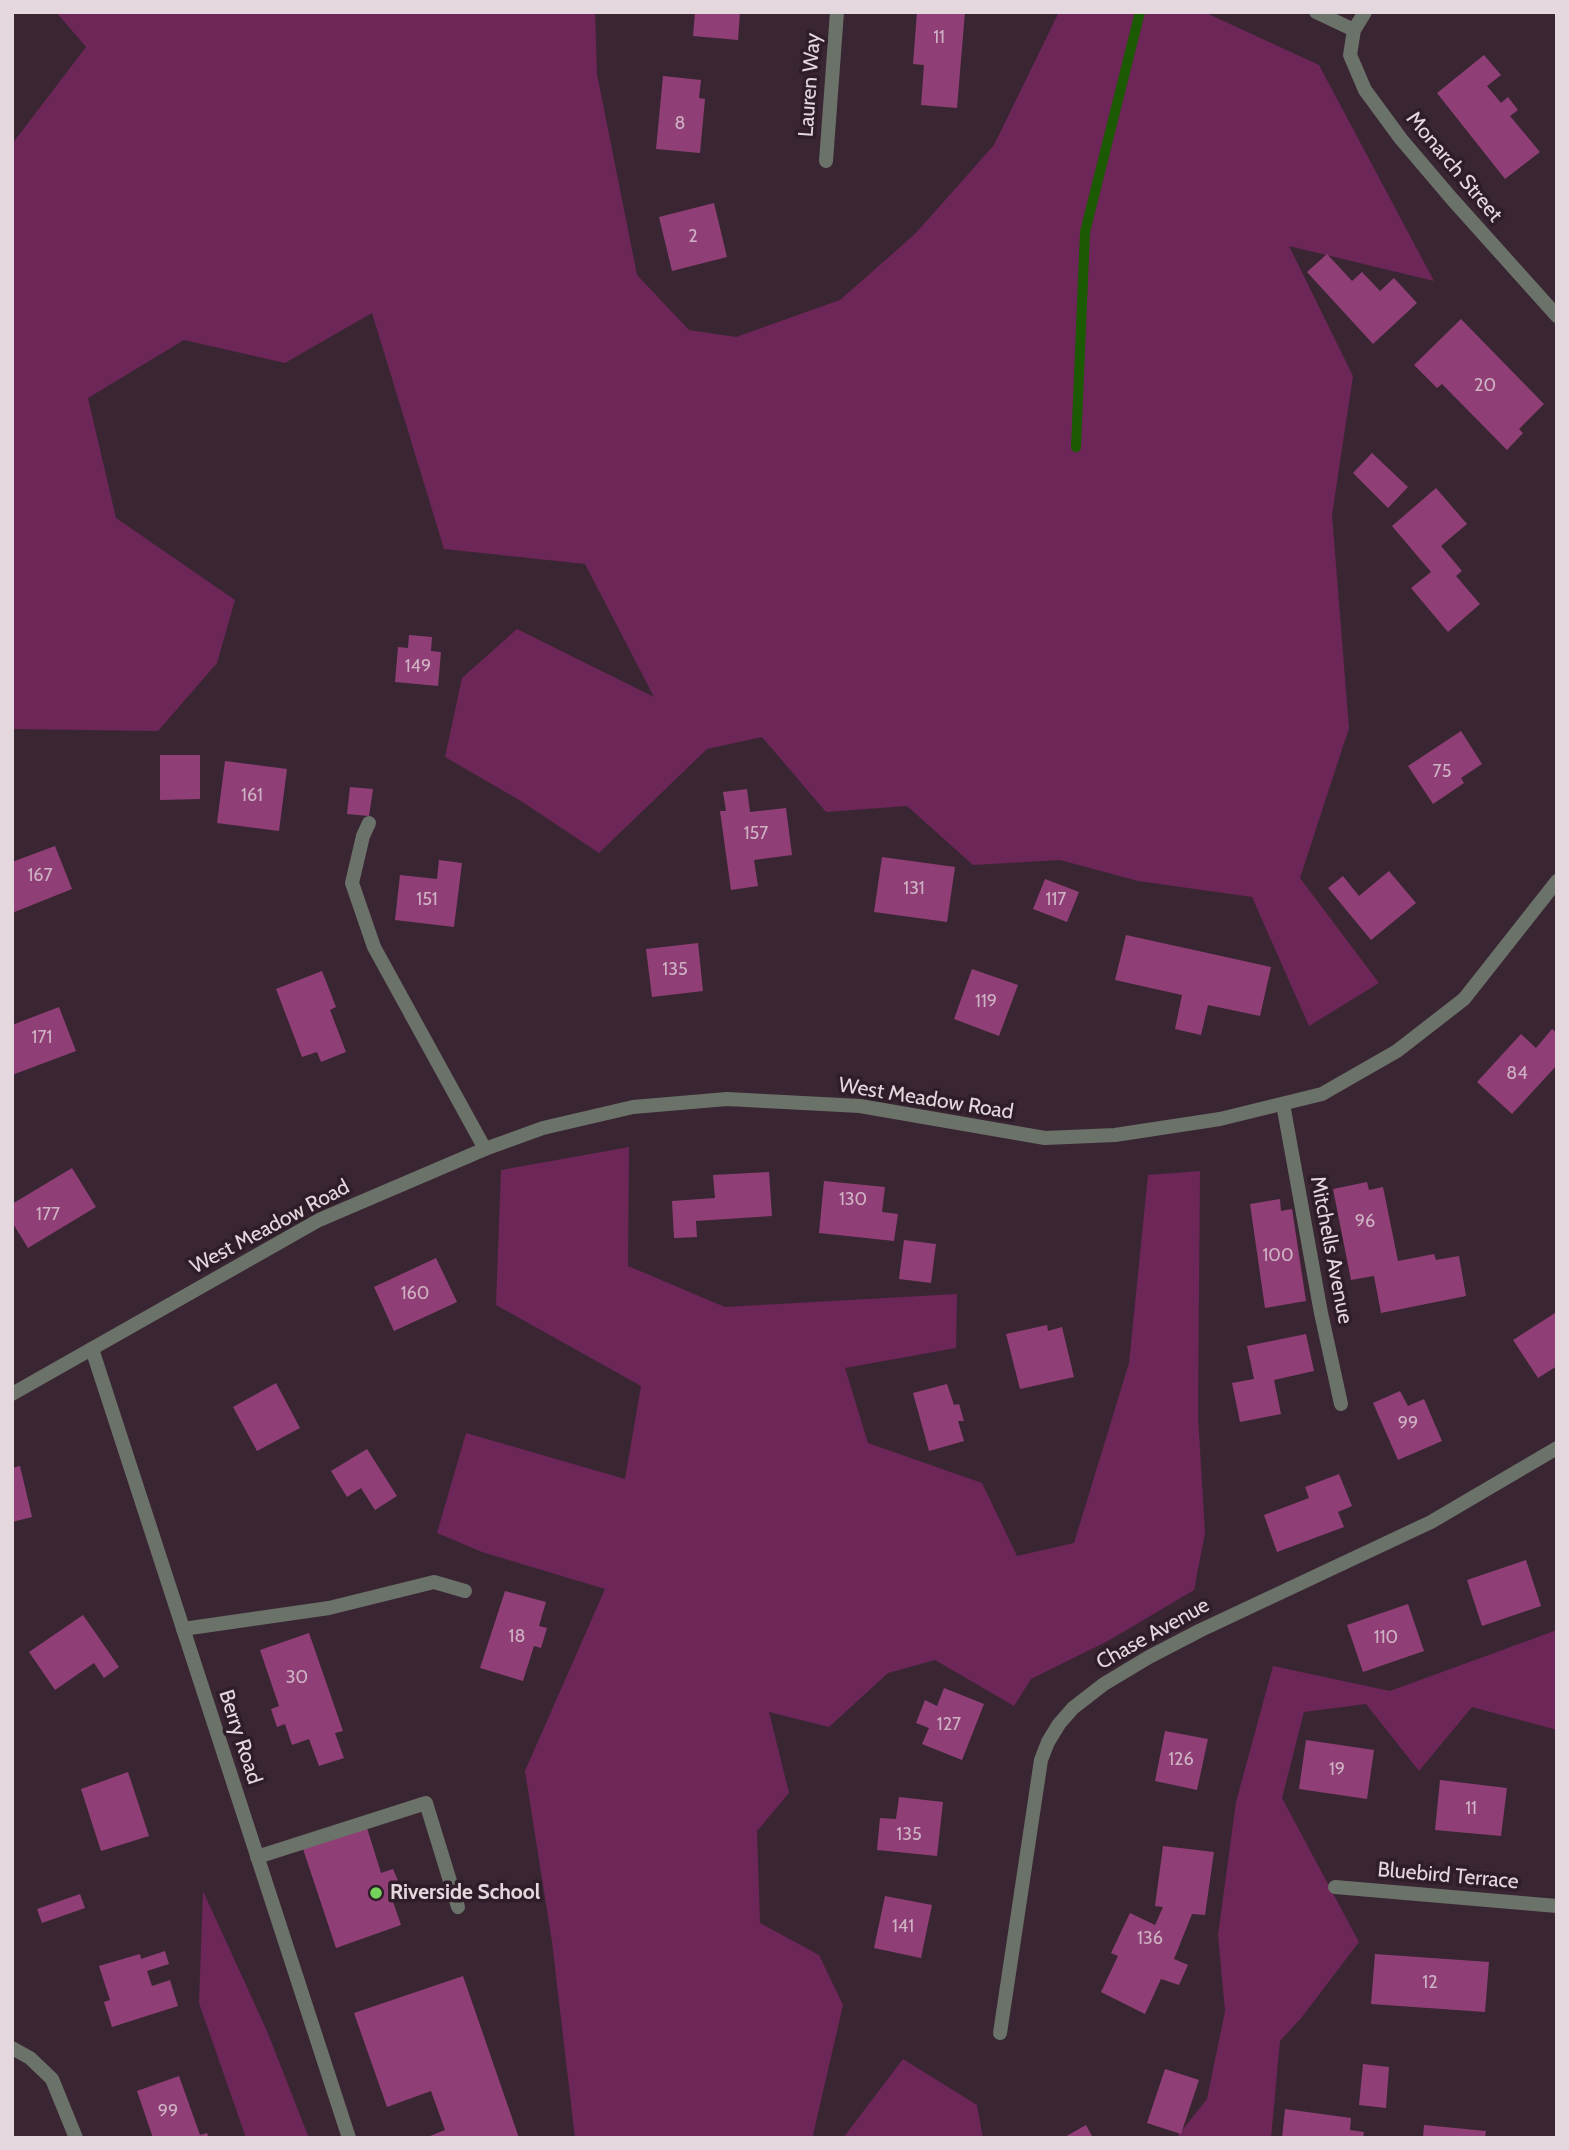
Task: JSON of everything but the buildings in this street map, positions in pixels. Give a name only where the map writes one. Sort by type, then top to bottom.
[{"type":"street","name":"Lauren Way","points":[[826,161],[837,12]]},
{"type":"street","points":[[1316,12],[1354,30],[1365,12]]},
{"type":"street","name":"Monarch Street","points":[[1354,30],[1350,55],[1365,90],[1401,139],[1557,316]]},
{"type":"street","points":[[369,822],[352,883],[374,947],[485,1149]]},
{"type":"street","name":"West Meadow Road","points":[[12,1394],[319,1220],[485,1149],[543,1128],[633,1107],[727,1099],[860,1106],[1045,1138],[1128,1133],[1220,1119],[1322,1094],[1397,1051],[1464,999],[1557,881]]},
{"type":"street","name":"Mitchells Avenue","points":[[1283,1104],[1321,1312],[1341,1404]]},
{"type":"street","name":"Berry Road","points":[[92,1349],[349,2138]]},
{"type":"street","name":"Chase Avenue","points":[[1000,2033],[1037,1778],[1048,1742],[1073,1708],[1104,1684],[1149,1657],[1432,1522],[1557,1448]]},
{"type":"street","points":[[183,1629],[329,1608],[434,1582],[465,1591]]},
{"type":"street","points":[[257,1857],[426,1803],[458,1907]]},
{"type":"street","name":"Bluebird Terrace","points":[[1335,1887],[1557,1906]]},
{"type":"street","points":[[12,2048],[30,2058],[51,2079],[76,2138]]},
{"type":"shaded area","points":[[56,12],[595,12],[597,74],[637,275],[689,330],[736,337],[840,300],[915,234],[994,145],[1058,14],[1204,12],[1319,65],[1434,281],[1289,246],[1353,376],[1332,515],[1349,728],[1300,878],[1379,983],[1309,1026],[1252,897],[1138,881],[1060,860],[973,865],[907,806],[826,812],[762,737],[707,749],[599,853],[521,801],[445,757],[462,678],[517,629],[654,697],[585,564],[444,549],[372,313],[285,363],[184,340],[88,398],[116,518],[235,600],[217,663],[158,731],[12,729],[12,144],[86,47]]},
{"type":"shaded area","points":[[629,1147],[628,1266],[725,1307],[957,1294],[956,1348],[845,1368],[868,1443],[982,1483],[1017,1556],[1074,1543],[1129,1363],[1148,1175],[1200,1171],[1198,1416],[1205,1533],[1194,1590],[1108,1641],[1031,1679],[1014,1706],[935,1660],[888,1673],[829,1727],[769,1712],[789,1793],[757,1831],[760,1923],[819,1955],[843,2005],[813,2135],[819,2138],[575,2138],[552,1942],[525,1771],[605,1589],[482,1552],[437,1533],[466,1433],[625,1479],[641,1386],[496,1305],[501,1170]]},
{"type":"shaded area","points":[[1557,1630],[1557,1730],[1472,1707],[1419,1771],[1366,1704],[1304,1712],[1282,1798],[1359,1942],[1302,2017],[1280,2041],[1271,2138],[1176,2138],[1207,2099],[1225,2011],[1218,1935],[1236,1802],[1273,1666],[1390,1691]]},
{"type":"shaded area","points":[[203,1891],[267,2031],[309,2138],[246,2138],[199,2003]]},
{"type":"shaded area","points":[[903,2059],[977,2105],[983,2138],[843,2138]]},
{"type":"waterway","points":[[1076,447],[1085,232],[1140,12]]},
{"type":"place","name":"Riverside School","points":[[376,1893]]}]
